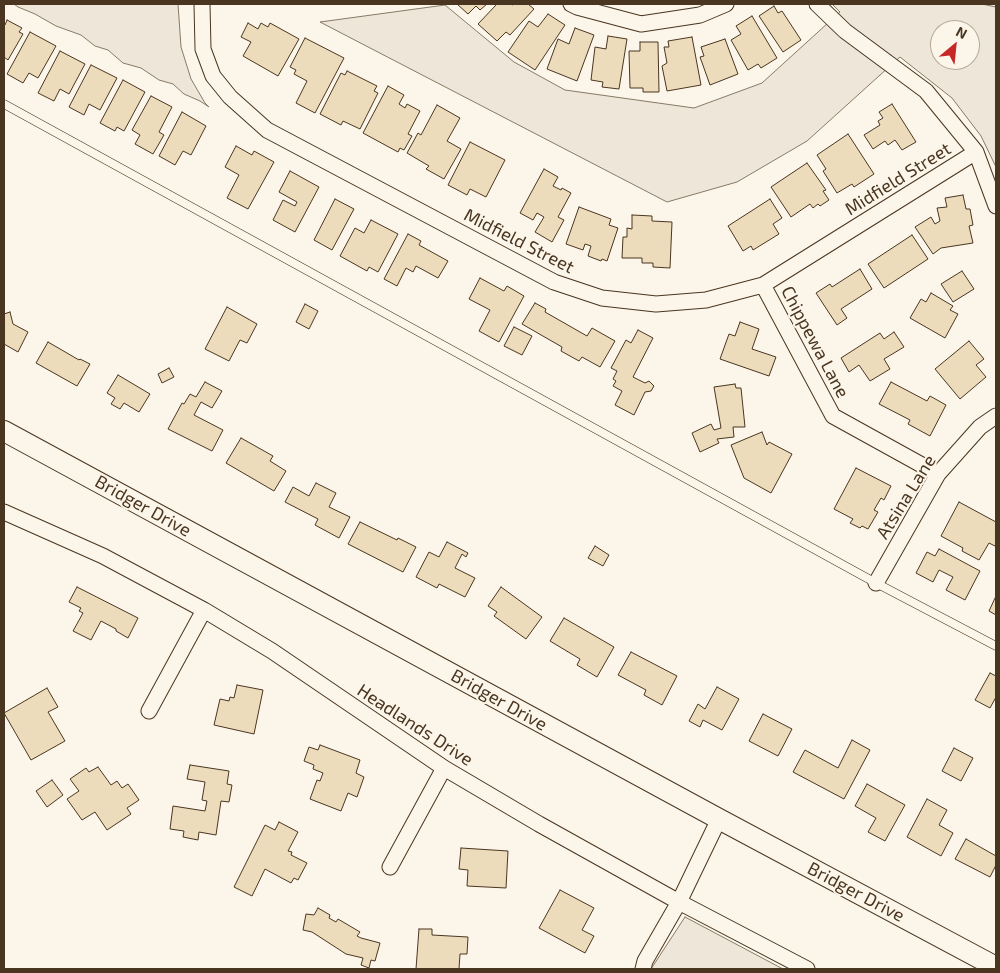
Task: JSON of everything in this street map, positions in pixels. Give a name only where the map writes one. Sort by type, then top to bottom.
[{"type":"main road","name":"Bridger Drive","points":[[4,430],[719,820],[996,967]]},
{"type":"street","name":"Midfield Street","points":[[202,4],[203,49],[213,76],[230,97],[267,130],[554,282],[602,298],[656,304],[706,300],[763,285],[976,152]]},
{"type":"street","points":[[571,4],[641,24],[700,15],[726,4]]},
{"type":"street","points":[[816,4],[844,31],[926,91],[976,152],[996,206]]},
{"type":"street","name":"Chippewa Lane","points":[[763,285],[833,416],[938,474]]},
{"type":"street","name":"Atsina Lane","points":[[876,583],[938,474],[980,427],[996,416]]},
{"type":"street","name":"Headlands Drive","points":[[4,512],[103,556],[204,610],[272,651],[444,768],[539,824],[679,902],[807,969]]},
{"type":"street","points":[[149,711],[204,610]]},
{"type":"street","points":[[390,867],[444,768]]},
{"type":"street","points":[[643,969],[645,961],[679,902],[719,820]]},
{"type":"lane","points":[[4,104],[876,583],[996,646]]},
{"type":"shaded area","points":[[14,4],[178,4],[181,47],[191,79],[209,107],[184,94],[173,84],[159,80],[141,68],[123,63],[108,50],[95,46],[81,35],[56,26]]},
{"type":"shaded area","points":[[832,4],[982,4],[996,7],[996,167],[981,136],[952,98],[900,57],[807,141],[737,182],[667,202],[320,22],[445,5],[514,62],[565,90],[694,108],[762,83],[840,12]]},
{"type":"shaded area","points":[[685,917],[783,969],[651,969]]},
{"type":"building","points":[[457,4],[487,4],[480,10],[476,6],[468,14]]},
{"type":"building","points":[[497,4],[528,4],[534,9],[510,35],[506,32],[497,41],[478,24]]},
{"type":"building","points":[[774,6],[778,13],[782,11],[801,40],[783,52],[759,16]]},
{"type":"building","points":[[548,14],[565,25],[535,70],[508,52],[529,21],[538,27]]},
{"type":"building","points":[[752,16],[777,58],[761,68],[758,64],[748,70],[731,40],[741,34],[736,26]]},
{"type":"building","points":[[7,20],[22,28],[19,32],[23,34],[8,60],[4,57],[4,24]]},
{"type":"building","points":[[248,23],[258,29],[261,23],[268,27],[270,23],[299,39],[278,76],[243,56],[251,42],[241,37]]},
{"type":"building","points":[[575,28],[594,35],[577,81],[547,69],[558,39],[569,44]]},
{"type":"building","points":[[30,32],[56,46],[38,78],[29,73],[23,83],[7,74]]},
{"type":"building","points":[[608,36],[627,39],[619,89],[602,87],[603,82],[591,80],[595,47],[606,49]]},
{"type":"building","points":[[692,37],[701,85],[667,91],[662,66],[667,63],[664,47],[669,47],[668,41]]},
{"type":"building","points":[[305,38],[344,58],[315,113],[296,103],[307,81],[294,74],[296,70],[290,67]]},
{"type":"building","points":[[725,39],[738,74],[710,85],[700,57],[704,56],[701,47]]},
{"type":"building","points":[[640,42],[658,42],[659,92],[643,92],[643,88],[630,88],[629,51],[640,51]]},
{"type":"building","points":[[60,51],[85,64],[69,94],[60,89],[54,101],[38,93]]},
{"type":"building","points":[[91,65],[117,78],[100,110],[89,104],[84,115],[69,107]]},
{"type":"building","points":[[347,71],[377,86],[374,91],[378,93],[360,129],[343,121],[341,125],[320,114],[341,73],[345,75]]},
{"type":"building","points":[[123,80],[145,92],[124,131],[117,127],[115,131],[100,123]]},
{"type":"building","points":[[388,86],[404,95],[399,104],[405,108],[407,104],[420,111],[408,134],[412,136],[404,150],[400,148],[398,152],[363,133]]},
{"type":"building","points":[[151,96],[172,107],[159,132],[164,135],[153,154],[135,144],[140,135],[132,130]]},
{"type":"building","points":[[892,104],[916,142],[902,150],[895,140],[888,145],[885,141],[873,149],[864,135],[880,125],[878,121],[883,118],[879,112]]},
{"type":"building","points":[[437,105],[460,118],[447,141],[461,149],[444,179],[426,169],[429,166],[407,153],[418,133],[421,135]]},
{"type":"building","points":[[182,112],[206,126],[191,155],[183,151],[175,165],[159,156]]},
{"type":"building","points":[[848,134],[874,174],[854,187],[852,184],[837,193],[823,171],[826,169],[817,155]]},
{"type":"building","points":[[470,142],[505,160],[486,197],[470,189],[467,195],[448,185]]},
{"type":"building","points":[[236,146],[252,155],[254,151],[274,162],[248,209],[227,198],[239,175],[225,167]]},
{"type":"building","points":[[807,163],[826,190],[823,191],[829,200],[813,208],[810,204],[791,217],[771,187]]},
{"type":"building","points":[[544,169],[558,177],[553,186],[571,193],[558,217],[564,220],[552,242],[535,232],[544,217],[537,213],[533,220],[520,213]]},
{"type":"building","points":[[290,171],[319,187],[295,232],[273,220],[283,200],[295,206],[297,202],[279,192]]},
{"type":"building","points":[[963,195],[966,209],[970,209],[973,225],[969,226],[973,243],[941,248],[933,254],[915,227],[931,217],[935,224],[940,221],[937,208],[947,207],[945,198]]},
{"type":"building","points":[[335,199],[354,209],[332,250],[314,240]]},
{"type":"building","points":[[770,199],[782,218],[773,224],[779,234],[753,250],[751,246],[743,251],[728,226]]},
{"type":"building","points":[[579,207],[611,219],[609,225],[618,228],[607,261],[602,259],[601,261],[588,256],[591,246],[585,244],[583,250],[566,244]]},
{"type":"building","points":[[632,215],[652,216],[652,221],[672,222],[670,268],[653,267],[653,263],[642,263],[642,258],[622,258],[623,237],[627,237],[627,228],[632,229]]},
{"type":"building","points":[[371,220],[398,234],[378,272],[369,267],[367,271],[340,256],[355,228],[364,233]]},
{"type":"building","points":[[408,234],[421,241],[419,245],[448,261],[438,278],[416,266],[413,272],[406,268],[397,286],[384,279]]},
{"type":"building","points":[[912,235],[928,259],[884,288],[868,264]]},
{"type":"building","points":[[860,269],[872,289],[841,309],[847,318],[837,325],[816,293],[830,284],[832,287]]},
{"type":"building","points":[[962,271],[974,289],[953,302],[941,284]]},
{"type":"building","points":[[480,278],[504,291],[507,286],[524,296],[499,342],[479,331],[490,310],[469,299]]},
{"type":"building","points":[[931,293],[953,306],[950,310],[958,314],[945,338],[910,318],[921,299],[926,302]]},
{"type":"building","points":[[535,303],[546,309],[545,312],[587,336],[592,328],[615,341],[600,367],[582,357],[579,361],[561,351],[562,347],[522,324]]},
{"type":"building","points":[[305,304],[318,311],[309,329],[296,322]]},
{"type":"building","points":[[227,307],[257,324],[247,343],[240,340],[229,361],[205,349]]},
{"type":"building","points":[[10,312],[13,324],[28,332],[18,352],[4,344],[4,314]]},
{"type":"building","points":[[740,322],[759,329],[752,349],[776,357],[769,376],[720,359],[729,334],[735,336]]},
{"type":"building","points":[[514,327],[532,336],[522,355],[504,346]]},
{"type":"building","points":[[638,330],[653,338],[633,377],[645,383],[649,381],[654,386],[651,391],[645,392],[634,415],[615,405],[622,391],[613,386],[616,381],[613,379],[617,371],[611,368],[626,340],[631,343]]},
{"type":"building","points":[[894,332],[904,347],[884,359],[890,369],[870,381],[859,365],[849,372],[841,358],[880,333],[884,339]]},
{"type":"building","points":[[969,341],[984,359],[976,365],[986,377],[960,399],[935,369]]},
{"type":"building","points":[[48,342],[79,360],[90,364],[77,386],[36,363]]},
{"type":"building","points":[[169,368],[174,377],[162,383],[158,374]]},
{"type":"building","points":[[118,375],[150,394],[139,412],[124,403],[120,409],[111,404],[115,398],[107,393]]},
{"type":"building","points":[[205,382],[222,391],[212,408],[201,402],[194,415],[223,430],[212,451],[168,429],[182,403],[184,404],[190,394],[196,397]]},
{"type":"building","points":[[891,382],[927,401],[930,396],[946,405],[930,436],[908,424],[910,420],[879,404]]},
{"type":"building","points":[[735,384],[736,388],[741,388],[745,427],[733,427],[734,437],[717,439],[719,443],[700,452],[692,433],[711,424],[714,430],[721,428],[714,387]]},
{"type":"building","points":[[762,432],[767,445],[769,442],[792,454],[771,493],[744,478],[731,445]]},
{"type":"building","points":[[241,438],[273,456],[270,461],[286,471],[274,491],[226,463]]},
{"type":"building","points":[[856,468],[891,486],[884,500],[881,498],[874,510],[878,512],[868,529],[862,526],[860,528],[850,523],[853,519],[834,509]]},
{"type":"building","points":[[316,483],[336,493],[329,507],[350,517],[339,538],[315,525],[318,519],[285,502],[293,487],[309,496]]},
{"type":"building","points":[[959,502],[996,522],[995,546],[989,543],[979,560],[962,551],[963,548],[941,536]]},
{"type":"building","points":[[360,522],[416,547],[403,572],[348,544]]},
{"type":"building","points":[[447,542],[468,553],[466,557],[462,554],[455,568],[475,578],[465,597],[439,584],[437,588],[416,577],[429,552],[439,557]]},
{"type":"building","points":[[595,546],[609,555],[603,566],[588,558]]},
{"type":"building","points":[[939,549],[980,571],[965,600],[946,590],[953,577],[939,570],[933,582],[916,573],[927,552],[935,556]]},
{"type":"building","points":[[77,587],[138,618],[128,638],[101,621],[91,640],[73,631],[83,613],[79,611],[81,608],[69,602]]},
{"type":"building","points":[[501,587],[542,617],[526,639],[494,616],[497,612],[488,606]]},
{"type":"building","points":[[996,596],[996,615],[989,611]]},
{"type":"building","points":[[564,618],[614,647],[597,677],[577,665],[580,659],[550,641]]},
{"type":"building","points":[[631,652],[677,676],[662,705],[644,695],[646,690],[618,675]]},
{"type":"building","points":[[990,673],[996,676],[996,697],[990,708],[975,700]]},
{"type":"building","points":[[237,685],[263,690],[254,734],[214,725],[220,699],[229,701],[230,697],[234,698]]},
{"type":"building","points":[[717,687],[739,699],[722,730],[703,720],[700,727],[689,721],[698,704],[705,709]]},
{"type":"building","points":[[47,688],[58,707],[48,712],[65,741],[31,760],[4,713]]},
{"type":"building","points":[[763,714],[792,729],[778,756],[749,741]]},
{"type":"building","points":[[852,740],[870,750],[844,799],[793,772],[805,750],[838,768]]},
{"type":"building","points":[[320,745],[360,760],[356,773],[364,777],[357,797],[348,793],[341,811],[310,799],[317,780],[320,781],[323,773],[313,769],[314,765],[304,761],[309,747],[318,750]]},
{"type":"building","points":[[954,748],[973,758],[961,781],[942,771]]},
{"type":"building","points":[[190,765],[229,771],[227,784],[232,785],[229,802],[221,801],[216,835],[199,832],[198,840],[183,837],[184,831],[170,829],[173,806],[205,811],[207,801],[202,800],[205,782],[187,779]]},
{"type":"building","points":[[98,767],[111,785],[117,781],[122,788],[128,784],[139,800],[127,808],[131,814],[107,830],[95,812],[82,820],[67,799],[79,791],[70,779],[86,768],[89,772]]},
{"type":"building","points":[[52,780],[63,795],[47,807],[36,791]]},
{"type":"building","points":[[867,784],[905,805],[885,841],[868,832],[876,818],[855,806]]},
{"type":"building","points":[[927,799],[947,810],[939,825],[953,833],[941,856],[907,837]]},
{"type":"building","points":[[279,822],[298,832],[288,851],[292,852],[291,855],[307,863],[298,880],[294,878],[291,883],[265,869],[252,896],[234,887],[265,825],[275,830]]},
{"type":"building","points":[[966,839],[996,856],[996,865],[990,877],[955,859]]},
{"type":"building","points":[[461,848],[508,851],[506,888],[467,886],[468,870],[459,869]]},
{"type":"building","points":[[560,890],[594,908],[582,930],[594,936],[585,953],[539,928]]},
{"type":"building","points":[[318,908],[330,915],[329,918],[336,922],[338,919],[360,932],[357,936],[380,943],[375,961],[371,960],[369,968],[361,965],[363,958],[346,954],[312,932],[303,930],[306,914],[314,915]]},
{"type":"building","points":[[419,929],[432,929],[432,935],[468,937],[467,954],[460,954],[459,969],[416,969]]}]
